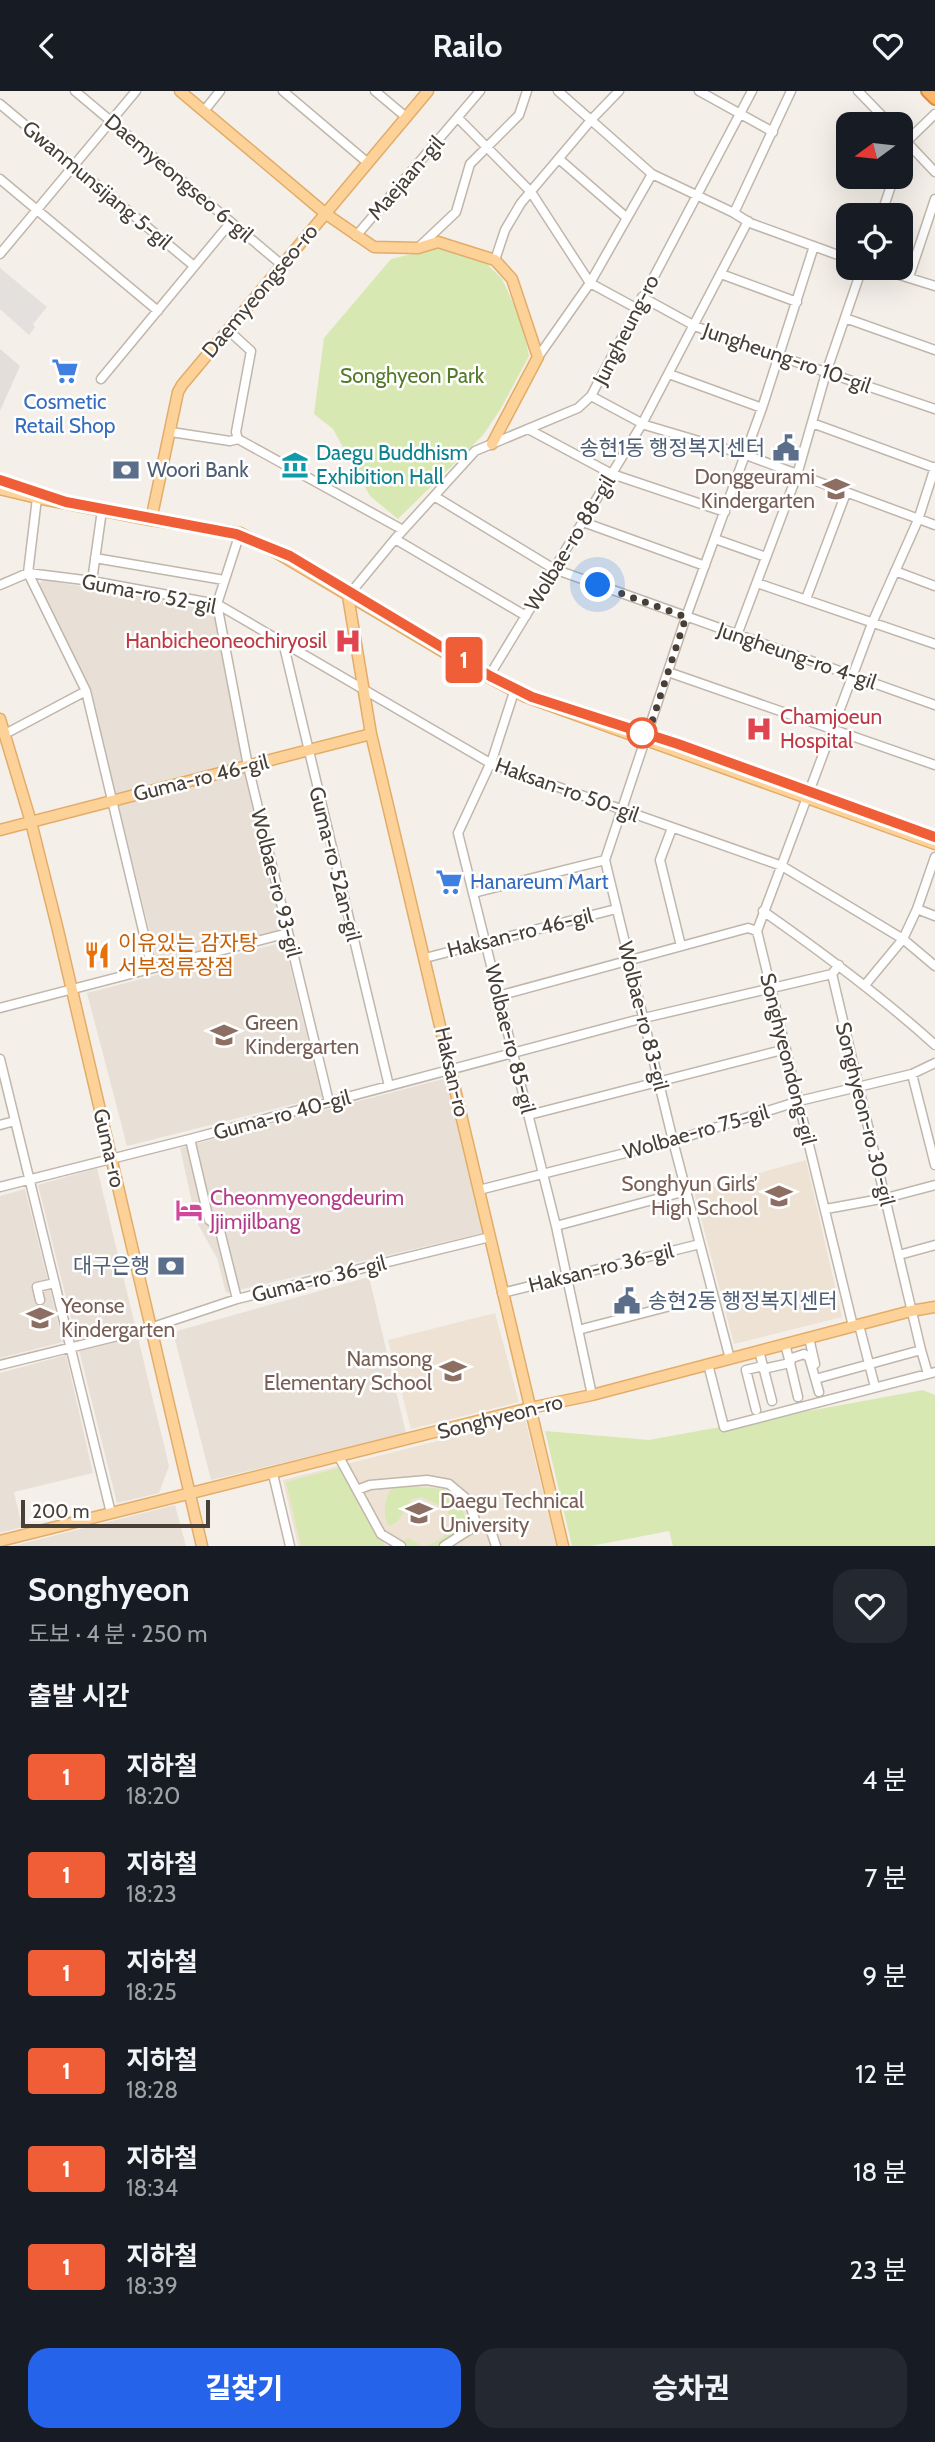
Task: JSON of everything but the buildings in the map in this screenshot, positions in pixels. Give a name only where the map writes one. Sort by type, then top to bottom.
[{"type":"highway","points":[[928,91],[935,99]]},
{"type":"main road","name":"Maejaan-gil","points":[[180,91],[356,236]]},
{"type":"main road","name":"Daemyeongseo-ro","points":[[152,520],[178,392],[428,91]]},
{"type":"main road","points":[[356,236],[374,247],[418,248],[439,242],[495,260],[512,279],[538,357],[492,444]]},
{"type":"main road","points":[[0,489],[152,520],[240,533],[514,692],[935,844]]},
{"type":"main road","name":"Haksan-ro","points":[[348,596],[371,734],[563,1546]]},
{"type":"main road","name":"Guma-ro","points":[[0,719],[31,822],[202,1546]]},
{"type":"main road","name":"Guma-ro 46-gil","points":[[0,830],[371,734]]},
{"type":"main road","name":"Songhyeon-ro","points":[[0,1541],[935,1307]]},
{"type":"street","name":"Daemyeongseo 6-gil","points":[[75,91],[282,265]]},
{"type":"street","points":[[0,254],[136,91]]},
{"type":"street","points":[[204,111],[220,91]]},
{"type":"street","points":[[283,91],[368,163]]},
{"type":"street","points":[[375,91],[406,117]]},
{"type":"street","name":"Maejaan-gil","points":[[356,236],[480,91]]},
{"type":"street","points":[[418,248],[456,212],[470,164],[519,115],[527,91]]},
{"type":"street","points":[[558,91],[652,174],[748,222],[836,254]]},
{"type":"street","points":[[495,260],[505,230],[521,203],[619,91]]},
{"type":"street","points":[[699,91],[774,132]]},
{"type":"street","name":"Jungheung-ro","points":[[348,596],[395,539],[475,451],[578,408],[591,396],[752,91]]},
{"type":"street","points":[[734,213],[791,91]]},
{"type":"street","points":[[858,91],[878,112]]},
{"type":"street","name":"Gwanmunsijang 5-gil","points":[[0,104],[194,266]]},
{"type":"street","points":[[914,131],[935,114]]},
{"type":"street","points":[[458,118],[531,192],[590,283],[636,308]]},
{"type":"street","points":[[914,150],[935,172]]},
{"type":"street","points":[[559,159],[626,218]]},
{"type":"street","points":[[538,357],[590,283],[652,174]]},
{"type":"street","points":[[0,179],[158,311]]},
{"type":"street","points":[[913,265],[935,199]]},
{"type":"street","points":[[101,379],[231,222]]},
{"type":"street","name":"Wolbae-ro 88-gil","points":[[488,678],[642,424],[748,222]]},
{"type":"street","name":"Wolbae-ro 83-gil","points":[[730,1359],[673,1141],[605,860],[686,617],[780,357],[814,246]]},
{"type":"street","points":[[721,274],[797,302]]},
{"type":"street","points":[[913,278],[935,286]]},
{"type":"street","points":[[737,635],[797,475],[826,373],[858,280]]},
{"type":"street","name":"Jungheung-ro 10-gil","points":[[642,297],[695,325],[780,357],[935,409]]},
{"type":"street","points":[[845,318],[935,349]]},
{"type":"street","points":[[228,330],[251,351],[236,432],[238,439]]},
{"type":"street","points":[[669,374],[762,408]]},
{"type":"street","points":[[591,396],[642,424],[746,455],[935,526]]},
{"type":"street","points":[[812,423],[935,468]]},
{"type":"street","points":[[528,429],[612,474],[725,512]]},
{"type":"street","points":[[171,432],[230,441],[238,439],[403,530]]},
{"type":"street","name":"Songhyeondong-gil","points":[[876,1387],[856,1325],[825,1209],[757,931],[873,621],[918,520],[935,468]]},
{"type":"street","points":[[806,599],[846,493]]},
{"type":"street","name":"Jungheung-ro 4-gil","points":[[434,496],[554,569],[935,705]]},
{"type":"street","points":[[37,498],[28,573],[86,691],[152,968]]},
{"type":"street","points":[[92,582],[102,510]]},
{"type":"street","points":[[583,522],[705,566]]},
{"type":"street","name":"Wolbae-ro 93-gil","points":[[240,533],[217,604],[248,766],[329,1102]]},
{"type":"street","points":[[715,538],[766,557]]},
{"type":"street","points":[[395,539],[526,616]]},
{"type":"street","points":[[95,558],[224,580]]},
{"type":"street","points":[[895,571],[935,586]]},
{"type":"street","points":[[0,585],[28,573]]},
{"type":"street","name":"Guma-ro 52-gil","points":[[28,573],[217,604],[363,689]]},
{"type":"street","points":[[757,583],[935,643]]},
{"type":"street","name":"Guma-ro 52an-gil","points":[[283,642],[389,1086]]},
{"type":"street","points":[[668,672],[935,765]]},
{"type":"street","name":"Haksan-ro 50-gil","points":[[363,689],[490,763],[782,866],[904,939],[935,965]]},
{"type":"street","points":[[5,734],[86,691]]},
{"type":"street","name":"Wolbae-ro 85-gil","points":[[514,692],[490,763],[458,833],[544,1173],[592,1395]]},
{"type":"street","points":[[0,756],[11,752]]},
{"type":"street","points":[[672,828],[660,860],[681,946]]},
{"type":"street","points":[[865,985],[904,939],[935,857]]},
{"type":"street","points":[[473,893],[605,860]]},
{"type":"street","name":"Haksan-ro 46-gil","points":[[425,958],[615,909]]},
{"type":"street","points":[[917,909],[935,916]]},
{"type":"street","points":[[763,911],[865,985],[935,1045]]},
{"type":"street","points":[[498,996],[748,928],[757,931]]},
{"type":"street","points":[[0,1008],[288,933]]},
{"type":"street","points":[[832,974],[839,965]]},
{"type":"street","name":"Guma-ro 40-gil","points":[[0,1187],[644,1019],[832,974]]},
{"type":"street","name":"Songhyeon-ro 30-gil","points":[[832,974],[911,1311]]},
{"type":"street","points":[[529,1115],[786,1049]]},
{"type":"street","name":"Wolbae-ro 75-gil","points":[[479,1190],[673,1141],[799,1101],[912,1074],[935,1063]]},
{"type":"street","points":[[0,1064],[111,1513]]},
{"type":"street","points":[[912,1074],[931,1127],[934,1159]]},
{"type":"street","points":[[0,1125],[15,1121]]},
{"type":"street","points":[[190,1139],[209,1220],[219,1227],[237,1299]]},
{"type":"street","points":[[825,1209],[886,1198],[935,1185]]},
{"type":"street","points":[[556,1226],[686,1191]]},
{"type":"street","name":"Guma-ro 36-gil","points":[[0,1365],[150,1328],[237,1299],[489,1237]]},
{"type":"street","name":"Haksan-ro 36-gil","points":[[502,1293],[700,1244]]},
{"type":"street","points":[[898,1255],[935,1245]]},
{"type":"street","points":[[40,1300],[37,1287],[55,1283]]},
{"type":"street","points":[[578,1330],[713,1296]]},
{"type":"street","points":[[708,1364],[724,1427],[932,1373],[921,1350],[911,1311]]},
{"type":"street","points":[[809,1338],[824,1401]]},
{"type":"street","points":[[785,1344],[798,1397]]},
{"type":"street","points":[[819,1378],[921,1350]]},
{"type":"street","points":[[759,1351],[772,1401]]},
{"type":"street","points":[[790,1363],[792,1357],[804,1354],[809,1357],[818,1392]]},
{"type":"street","points":[[756,1410],[746,1370],[790,1363]]},
{"type":"street","points":[[339,1457],[381,1534],[401,1546]]},
{"type":"street","points":[[273,1474],[290,1546]]},
{"type":"street","points":[[356,1490],[370,1485],[427,1480],[449,1484],[468,1500],[477,1525]]},
{"type":"street","points":[[444,1546],[477,1525],[489,1525],[496,1546]]},
{"type":"shaded area","points":[[0,268],[47,307],[33,324],[35,327],[29,335],[0,309]]},
{"type":"shaded area","points":[[0,349],[20,366],[0,411]]},
{"type":"shaded area","points":[[44,580],[210,608],[214,612],[242,762],[283,930],[157,961],[91,695],[38,584]]},
{"type":"shaded area","points":[[284,942],[322,1097],[127,1146],[87,993]]},
{"type":"shaded area","points":[[447,1078],[483,1233],[226,1293],[217,1258],[196,1221],[180,1148]]},
{"type":"shaded area","points":[[806,1160],[842,1317],[734,1344],[694,1191]]},
{"type":"shaded area","points":[[97,1168],[169,1466],[159,1493],[117,1503],[38,1185]]},
{"type":"shaded area","points":[[25,1189],[63,1342],[0,1358],[0,1196]]},
{"type":"shaded area","points":[[369,1277],[406,1433],[211,1480],[173,1332]]},
{"type":"shaded area","name":"Namsong Elementary School","points":[[495,1313],[519,1402],[411,1429],[388,1340]]},
{"type":"shaded area","points":[[66,1355],[93,1473],[14,1492],[22,1527],[0,1533],[0,1373]]},
{"type":"shaded area","name":"Daegu Technical University","points":[[525,1419],[556,1546],[298,1546],[283,1480]]},
{"type":"shaded area","points":[[175,1505],[186,1546],[13,1546]]},
{"type":"green space","name":"Songhyeon Park","points":[[437,248],[485,262],[502,279],[522,322],[529,356],[500,410],[483,435],[398,519],[370,496],[333,429],[314,414],[324,338],[391,259]]},
{"type":"green space","points":[[923,1390],[935,1395],[935,1546],[673,1546],[669,1531],[591,1546],[572,1546],[545,1431],[649,1440]]},
{"type":"green space","points":[[339,1468],[345,1473],[385,1546],[301,1546],[286,1482]]},
{"type":"green space","points":[[404,1486],[444,1489],[456,1495],[467,1527],[437,1546],[423,1546],[440,1539],[453,1526],[447,1509],[422,1497],[412,1499],[397,1522],[389,1526],[385,1513],[388,1494],[390,1490]]},
{"type":"green space","points":[[407,1538],[423,1546],[408,1546],[404,1541]]},
{"type":"metro line","name":"1","points":[[0,480],[66,502],[236,534],[290,556],[490,676],[532,697],[678,744],[935,837]]},
{"type":"place","name":"Cosmetic Retail Shop","points":[[65,371]]},
{"type":"place","name":"송현1동 행정복지센터","points":[[786,448]]},
{"type":"place","name":"Daegu Buddhism Exhibition Hall","points":[[295,465]]},
{"type":"place","name":"Woori Bank","points":[[126,470]]},
{"type":"place","name":"Donggeurami Kindergarten","points":[[836,489]]},
{"type":"place","name":"Hanbicheoneochiryosil","points":[[348,641]]},
{"type":"place","name":"Chamjoeun Hospital","points":[[759,729]]},
{"type":"place","name":"Hanareum Mart","points":[[449,882]]},
{"type":"place","name":"이유있는 감자탕 서부정류장점","points":[[97,955]]},
{"type":"place","name":"Green Kindergarten","points":[[224,1035]]},
{"type":"place","name":"Songhyun Girls’ High School","points":[[779,1196]]},
{"type":"place","name":"Cheonmyeongdeurim Jjimjilbang","points":[[189,1210]]},
{"type":"place","name":"대구은행","points":[[171,1266]]},
{"type":"place","name":"송현2동 행정복지센터","points":[[627,1301]]},
{"type":"place","name":"Yeonse Kindergarten","points":[[40,1318]]},
{"type":"place","name":"Namsong Elementary School","points":[[453,1371]]},
{"type":"place","name":"Daegu Technical University","points":[[419,1513]]},
{"type":"route","points":[[598,585],[686,617],[646,740],[638,737],[642,733]]}]
